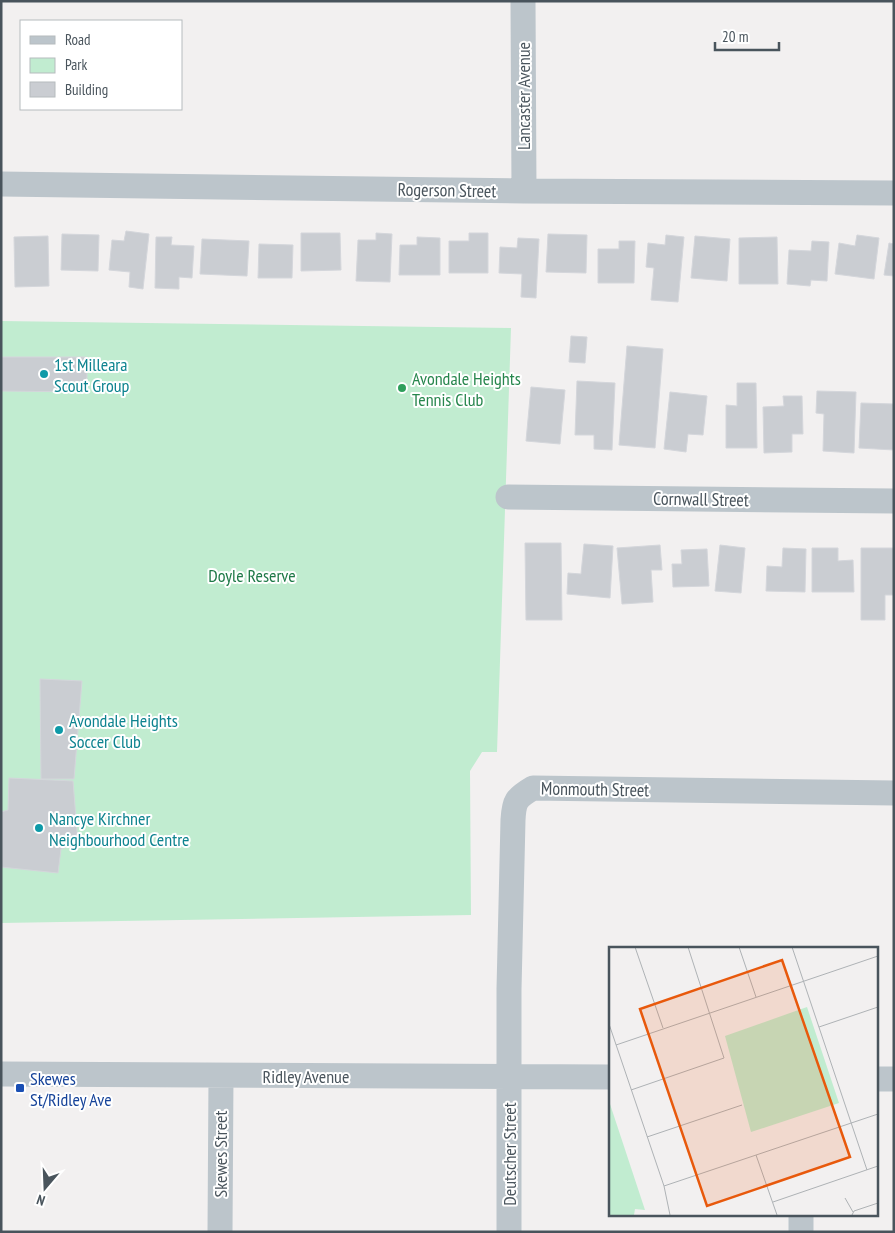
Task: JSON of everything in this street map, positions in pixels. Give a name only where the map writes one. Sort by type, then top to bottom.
[{"type":"street","name":"Lancaster Avenue","points":[[523,1],[524,191]]},
{"type":"street","name":"Rogerson Street","points":[[1,184],[524,191],[894,193]]},
{"type":"street","name":"Cornwall Street","points":[[508,497],[894,501]]},
{"type":"street","name":"Monmouth Street","points":[[509,1076],[513,820],[514,808],[519,796],[532,788],[894,793]]},
{"type":"street","name":"Ridley Avenue","points":[[1,1074],[609,1077]]},
{"type":"street","name":"Skewes Street","points":[[220,1232],[221,1076]]},
{"type":"street","name":"Deutscher Street","points":[[509,1076],[509,1232]]},
{"type":"street","points":[[878,1079],[894,1079]]},
{"type":"street","points":[[801,1216],[801,1232]]},
{"type":"green space","name":"Doyle Reserve","points":[[1,321],[511,328],[497,752],[482,752],[470,771],[471,915],[1,923]]},
{"type":"building","points":[[126,231],[149,234],[143,289],[129,287],[130,272],[109,270],[112,240],[124,241]]},
{"type":"building","points":[[301,233],[340,233],[341,270],[301,271]]},
{"type":"building","points":[[376,233],[392,234],[390,282],[356,281],[358,240],[376,240]]},
{"type":"building","points":[[469,233],[488,233],[488,273],[449,273],[449,241],[469,241]]},
{"type":"building","points":[[62,234],[99,235],[98,271],[61,270]]},
{"type":"building","points":[[548,234],[587,235],[586,273],[546,272]]},
{"type":"building","points":[[666,235],[684,237],[678,302],[651,300],[654,268],[646,267],[648,243],[665,245]]},
{"type":"building","points":[[857,235],[879,238],[874,279],[835,274],[839,243],[855,246]]},
{"type":"building","points":[[48,236],[49,286],[15,287],[14,237]]},
{"type":"building","points":[[695,236],[730,239],[727,281],[691,278]]},
{"type":"building","points":[[156,237],[172,237],[171,245],[194,246],[192,278],[179,277],[179,289],[155,288]]},
{"type":"building","points":[[417,237],[440,238],[440,275],[399,275],[400,245],[417,245]]},
{"type":"building","points":[[777,237],[778,284],[739,284],[739,238]]},
{"type":"building","points":[[518,238],[539,239],[536,298],[521,297],[522,274],[499,273],[500,247],[517,248]]},
{"type":"building","points":[[202,239],[249,241],[247,276],[200,274]]},
{"type":"building","points":[[619,241],[635,241],[634,283],[598,283],[598,249],[619,249]]},
{"type":"building","points":[[812,241],[829,242],[827,281],[811,280],[810,286],[787,284],[789,250],[811,251]]},
{"type":"building","points":[[889,243],[894,244],[894,276],[884,275]]},
{"type":"building","points":[[259,244],[293,245],[292,278],[258,278]]},
{"type":"building","points":[[571,336],[587,337],[585,363],[569,362]]},
{"type":"building","points":[[627,346],[663,349],[655,448],[619,445]]},
{"type":"building","name":"1st Milleara Scout Group","points":[[1,357],[87,357],[87,392],[1,391]]},
{"type":"building","points":[[577,381],[615,383],[612,450],[594,449],[594,435],[575,435]]},
{"type":"building","points":[[737,383],[756,383],[757,448],[726,448],[726,405],[737,406]]},
{"type":"building","points":[[531,387],[565,390],[560,444],[526,441]]},
{"type":"building","points":[[817,391],[856,392],[854,453],[823,451],[824,414],[816,413]]},
{"type":"building","points":[[670,392],[707,396],[703,435],[688,434],[686,452],[664,449]]},
{"type":"building","points":[[783,396],[802,396],[803,434],[792,434],[792,452],[764,453],[763,407],[784,406]]},
{"type":"building","points":[[861,403],[894,404],[894,450],[859,448]]},
{"type":"building","points":[[525,543],[561,543],[562,620],[526,620]]},
{"type":"building","points":[[584,544],[613,546],[610,598],[567,594],[568,573],[581,574]]},
{"type":"building","points":[[660,545],[662,570],[651,570],[653,602],[622,604],[617,548]]},
{"type":"building","points":[[720,545],[745,548],[741,593],[715,591]]},
{"type":"building","points":[[783,548],[806,549],[805,592],[766,591],[767,566],[782,567]]},
{"type":"building","points":[[812,548],[838,548],[838,561],[853,560],[854,592],[812,592]]},
{"type":"building","points":[[861,548],[894,548],[894,595],[885,595],[885,620],[861,620]]},
{"type":"building","points":[[707,549],[709,586],[673,587],[672,564],[682,564],[681,550]]},
{"type":"building","name":"Avondale Heights Soccer Club","points":[[40,679],[82,681],[74,779],[41,779]]},
{"type":"building","name":"Nancye Kirchner Neighbourhood Centre","points":[[9,778],[73,781],[78,844],[61,849],[58,873],[1,867],[1,812],[8,810]]},
{"type":"place","name":"1st Milleara Scout Group","points":[[44,374]]},
{"type":"place","name":"Avondale Heights Tennis Club","points":[[402,388]]},
{"type":"place","name":"Avondale Heights Soccer Club","points":[[59,730]]},
{"type":"place","name":"Nancye Kirchner Neighbourhood Centre","points":[[39,828]]},
{"type":"place","name":"Skewes St/Ridley Ave","points":[[20,1088]]}]
